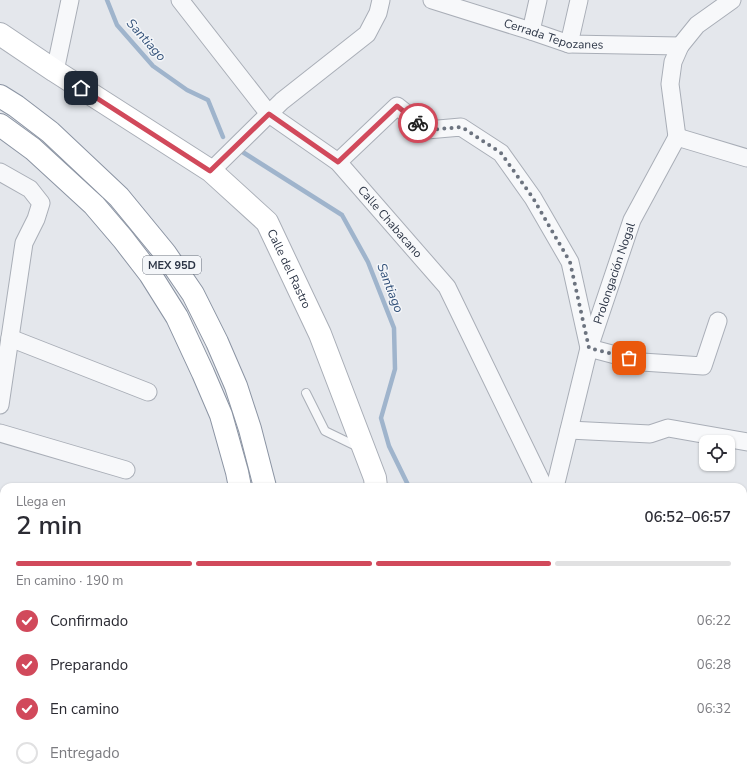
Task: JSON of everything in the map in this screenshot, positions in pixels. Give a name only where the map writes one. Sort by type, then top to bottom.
[{"type":"main road","name":"Calle del Rastro","points":[[0,34],[210,171],[268,222],[320,334],[375,478],[376,483]]},
{"type":"main road","name":"MEX 95D","points":[[0,96],[16,106],[50,132],[119,197],[164,253],[193,294],[217,342],[236,386],[265,483]]},
{"type":"main road","name":"MEX 95D","points":[[0,125],[33,149],[94,205],[123,238],[150,274],[178,317],[221,415],[239,483]]},
{"type":"street","points":[[55,71],[70,0]]},
{"type":"street","name":"Calle Chabacano","points":[[180,0],[269,114],[338,162],[447,287],[542,483]]},
{"type":"street","points":[[210,171],[282,101],[367,34],[378,13],[381,0]]},
{"type":"street","name":"Cerrada Tepozanes","points":[[432,0],[569,44],[680,46]]},
{"type":"street","points":[[531,31],[538,0]]},
{"type":"street","points":[[569,44],[579,0]]},
{"type":"street","points":[[732,0],[697,25],[680,46],[673,62],[670,84],[677,137],[747,158]]},
{"type":"street","points":[[338,162],[397,106],[427,130],[462,127],[501,153],[533,198],[570,262],[589,348],[642,362],[703,366],[718,321]]},
{"type":"street","name":"Prolongación Nogal","points":[[556,483],[589,348],[632,220],[677,137]]},
{"type":"street","points":[[0,172],[30,189],[41,203],[36,219],[24,243],[0,405]]},
{"type":"street","points":[[10,338],[148,392]]},
{"type":"street","points":[[569,430],[650,434],[668,428],[747,442]]},
{"type":"street","points":[[0,433],[126,470]]},
{"type":"lane","points":[[306,393],[325,430],[364,450]]},
{"type":"waterway","name":"Santiago","points":[[107,0],[117,25],[153,66],[187,90],[208,100],[223,137]]},
{"type":"waterway","name":"Santiago","points":[[241,151],[342,215],[368,262],[394,328],[395,369],[381,418],[389,446],[407,483]]},
{"type":"way so far","points":[[418,123],[427,130],[462,127],[501,153],[533,198],[570,262],[589,348],[629,358]]},
{"type":"route","points":[[81,88],[210,171],[269,114],[338,162],[397,106],[418,123]]}]
